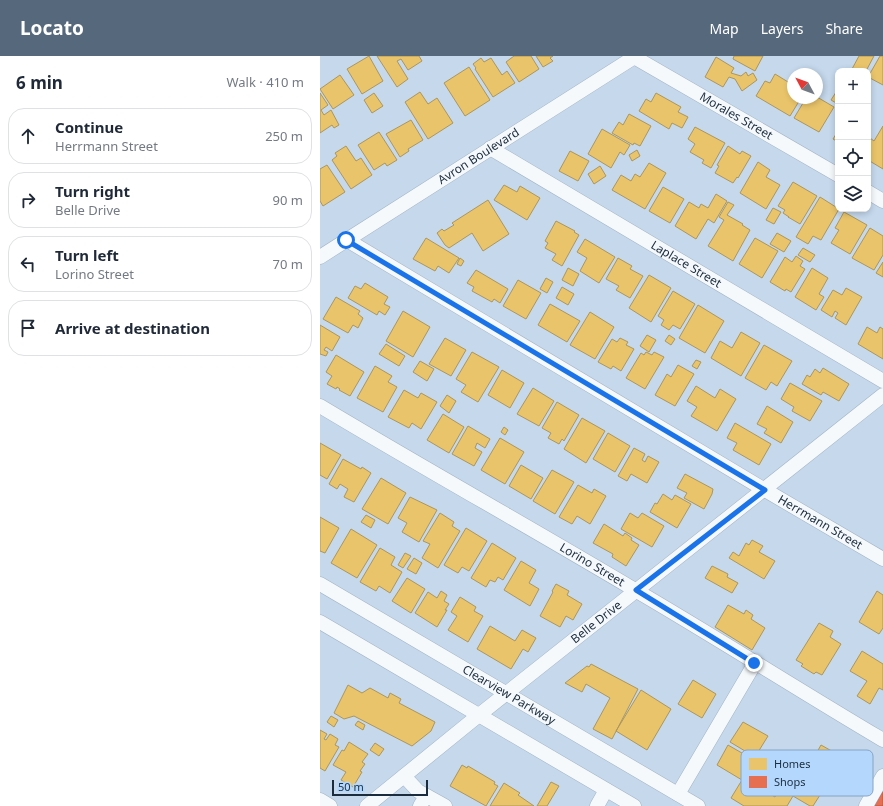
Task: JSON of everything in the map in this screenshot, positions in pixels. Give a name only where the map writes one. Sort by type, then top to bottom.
[{"type":"street","name":"Avron Boulevard","points":[[320,257],[636,57]]},
{"type":"street","name":"Morales Street","points":[[636,57],[835,173]]},
{"type":"street","name":"Laplace Street","points":[[490,148],[883,380]]},
{"type":"street","points":[[871,194],[883,201]]},
{"type":"street","name":"Herrmann Street","points":[[346,240],[765,490],[883,558]]},
{"type":"street","name":"Belle Drive","points":[[367,806],[479,715],[765,490],[883,395]]},
{"type":"street","name":"Lorino Street","points":[[320,406],[636,590],[883,740]]},
{"type":"street","name":"Clearview Parkway","points":[[320,584],[698,806]]},
{"type":"street","points":[[320,622],[634,806]]},
{"type":"street","points":[[678,794],[754,663]]},
{"type":"street","points":[[404,776],[418,791],[423,801],[445,806]]},
{"type":"street","points":[[873,794],[883,776]]},
{"type":"street","points":[[597,806],[606,790]]},
{"type":"street","points":[[866,806],[872,796]]},
{"type":"street","points":[[320,800],[330,806]]},
{"type":"building: Homes","points":[[369,56],[383,81],[362,94],[347,69]]},
{"type":"building: Homes","points":[[377,56],[419,56],[422,61],[408,70],[401,59],[397,61],[408,79],[397,87]]},
{"type":"building: Homes","points":[[514,56],[531,56],[539,69],[519,82],[506,62]]},
{"type":"building: Homes","points":[[536,56],[553,56],[550,58],[553,61],[543,67]]},
{"type":"building: Homes","points":[[734,56],[763,56],[755,71],[733,59]]},
{"type":"building: Homes","points":[[859,56],[874,56],[868,68],[853,68]]},
{"type":"building: Homes","points":[[880,56],[883,56],[883,85],[871,79],[871,72]]},
{"type":"building: Homes","points":[[716,57],[734,68],[731,73],[741,76],[746,72],[748,76],[753,73],[757,80],[742,91],[735,79],[729,77],[723,87],[705,77]]},
{"type":"building: Homes","points":[[481,58],[484,62],[491,58],[502,75],[507,71],[515,83],[493,97],[473,64]]},
{"type":"building: Homes","points":[[469,67],[490,100],[465,116],[444,83]]},
{"type":"building: Homes","points":[[775,74],[787,81],[787,104],[797,104],[790,116],[756,96],[765,81],[770,83]]},
{"type":"building: Homes","points":[[340,75],[354,95],[333,109],[320,89]]},
{"type":"building: Homes","points":[[420,92],[428,104],[437,98],[453,123],[428,139],[405,102]]},
{"type":"building: Homes","points":[[320,93],[328,105],[321,110],[324,115],[331,110],[339,125],[334,128],[332,125],[320,133]]},
{"type":"building: Homes","points":[[374,93],[383,106],[372,113],[364,100]]},
{"type":"building: Homes","points":[[656,93],[681,107],[678,112],[688,117],[682,128],[672,123],[669,129],[639,111],[646,99],[651,102]]},
{"type":"building: Homes","points":[[835,94],[835,102],[831,100]]},
{"type":"building: Homes","points":[[823,101],[834,107],[819,132],[794,118],[802,104],[823,104]]},
{"type":"building: Homes","points":[[629,114],[651,126],[640,146],[634,143],[633,145],[612,133],[619,122],[623,125]]},
{"type":"building: Homes","points":[[411,120],[423,140],[408,149],[409,151],[400,157],[386,134]]},
{"type":"building: Homes","points":[[883,126],[883,169],[871,162],[871,139],[874,141]]},
{"type":"building: Homes","points":[[695,127],[725,143],[711,168],[702,163],[704,160],[690,152],[695,144],[688,139]]},
{"type":"building: Homes","points":[[602,129],[630,145],[624,155],[620,152],[611,168],[588,154]]},
{"type":"building: Homes","points":[[379,132],[397,160],[387,166],[385,163],[374,170],[358,145]]},
{"type":"building: Homes","points":[[346,146],[356,161],[361,158],[372,175],[351,189],[332,160],[337,156],[335,153]]},
{"type":"building: Homes","points":[[728,146],[740,154],[742,151],[751,156],[738,178],[737,177],[733,183],[715,173],[719,166],[717,165]]},
{"type":"building: Homes","points":[[637,150],[640,156],[632,161],[629,155]]},
{"type":"building: Homes","points":[[570,151],[589,161],[578,181],[559,171]]},
{"type":"building: Homes","points":[[758,162],[770,170],[766,177],[780,185],[766,209],[740,193]]},
{"type":"building: Homes","points":[[649,163],[666,173],[645,209],[612,190],[621,175],[631,181],[635,174],[640,177]]},
{"type":"building: Homes","points":[[327,165],[345,192],[323,206],[320,201],[320,169]]},
{"type":"building: Homes","points":[[600,166],[606,176],[594,184],[588,174]]},
{"type":"building: Homes","points":[[793,182],[817,196],[800,224],[783,213],[785,210],[778,206]]},
{"type":"building: Homes","points":[[504,185],[517,192],[520,186],[540,198],[527,220],[494,200]]},
{"type":"building: Homes","points":[[663,187],[684,199],[670,223],[649,211]]},
{"type":"building: Homes","points":[[716,194],[727,201],[714,223],[708,219],[696,239],[675,226],[689,202],[699,208],[701,204],[708,208]]},
{"type":"building: Homes","points":[[820,197],[835,206],[835,212],[837,212],[821,240],[813,236],[808,244],[796,237]]},
{"type":"building: Homes","points":[[488,200],[509,234],[483,251],[472,233],[449,248],[445,245],[437,233],[442,229],[444,231],[454,225],[452,223]]},
{"type":"building: Homes","points":[[728,202],[734,205],[727,215],[743,224],[742,225],[750,230],[733,261],[708,246],[724,220],[719,217]]},
{"type":"building: Homes","points":[[773,208],[781,212],[774,224],[766,220]]},
{"type":"building: Homes","points":[[844,212],[867,225],[850,254],[831,243],[839,230],[835,228]]},
{"type":"building: Homes","points":[[556,221],[575,231],[574,232],[579,235],[562,266],[552,260],[556,254],[545,248],[548,243],[545,241]]},
{"type":"building: Homes","points":[[870,228],[883,236],[883,255],[874,270],[852,258]]},
{"type":"building: Homes","points":[[777,233],[791,241],[784,252],[770,244]]},
{"type":"building: Homes","points":[[426,238],[459,258],[449,273],[438,266],[435,271],[413,259]]},
{"type":"building: Homes","points":[[755,238],[778,251],[762,278],[739,264]]},
{"type":"building: Homes","points":[[585,239],[615,257],[599,283],[580,271],[587,258],[577,252]]},
{"type":"building: Homes","points":[[803,248],[815,255],[810,262],[798,255]]},
{"type":"building: Homes","points":[[796,256],[803,261],[800,266],[805,269],[791,292],[786,289],[785,291],[770,282],[785,257],[792,262]]},
{"type":"building: Homes","points":[[460,258],[464,261],[461,266],[457,264]]},
{"type":"building: Homes","points":[[618,258],[632,266],[630,269],[643,276],[630,298],[616,290],[619,286],[606,279]]},
{"type":"building: Homes","points":[[883,262],[883,277],[876,273]]},
{"type":"building: Homes","points":[[568,268],[579,274],[573,286],[562,280]]},
{"type":"building: Homes","points":[[812,268],[828,278],[819,294],[824,297],[816,310],[795,297]]},
{"type":"building: Homes","points":[[476,270],[508,289],[500,303],[494,299],[492,302],[472,291],[474,287],[467,283]]},
{"type":"building: Homes","points":[[649,275],[671,288],[651,322],[629,308]]},
{"type":"building: Homes","points":[[546,278],[553,282],[547,293],[540,289]]},
{"type":"building: Homes","points":[[518,280],[541,293],[526,319],[503,306]]},
{"type":"building: Homes","points":[[365,283],[388,297],[384,304],[390,307],[385,315],[379,311],[377,315],[348,298],[355,286],[361,289]]},
{"type":"building: Homes","points":[[562,287],[574,294],[568,305],[556,298]]},
{"type":"building: Homes","points":[[846,288],[862,297],[846,325],[835,318],[838,313],[835,311],[832,317],[821,310],[833,290],[842,295]]},
{"type":"building: Homes","points":[[673,291],[695,304],[680,329],[673,325],[669,330],[661,325],[664,320],[658,316]]},
{"type":"building: Homes","points":[[336,297],[360,311],[358,314],[363,318],[358,328],[353,325],[348,333],[323,319]]},
{"type":"building: Homes","points":[[550,304],[580,321],[567,342],[538,325]]},
{"type":"building: Homes","points":[[698,305],[724,321],[705,353],[679,338]]},
{"type":"building: Homes","points":[[403,311],[430,327],[413,357],[386,341]]},
{"type":"building: Homes","points":[[590,312],[614,327],[595,359],[570,345]]},
{"type":"building: Homes","points":[[320,325],[340,337],[332,351],[326,347],[324,350],[328,352],[326,356],[320,354]]},
{"type":"building: Homes","points":[[867,327],[877,333],[880,327],[883,329],[883,359],[858,344]]},
{"type":"building: Homes","points":[[741,332],[760,343],[741,376],[711,358],[720,341],[732,348]]},
{"type":"building: Homes","points":[[647,335],[656,340],[649,352],[640,346]]},
{"type":"building: Homes","points":[[669,335],[675,339],[671,345],[665,341]]},
{"type":"building: Homes","points":[[445,338],[466,350],[451,376],[429,364]]},
{"type":"building: Homes","points":[[620,338],[628,342],[626,345],[634,349],[621,371],[613,366],[611,369],[598,362],[612,339],[617,342]]},
{"type":"building: Homes","points":[[386,344],[405,356],[399,366],[379,354]]},
{"type":"building: Homes","points":[[764,345],[792,361],[777,386],[771,382],[766,390],[745,378]]},
{"type":"building: Homes","points":[[472,352],[499,367],[478,402],[461,392],[466,385],[456,379]]},
{"type":"building: Homes","points":[[646,352],[652,355],[654,352],[664,357],[645,389],[626,378],[641,353],[644,355]]},
{"type":"building: Homes","points":[[336,355],[364,372],[350,396],[339,390],[340,389],[337,387],[336,389],[327,384],[332,376],[326,372]]},
{"type":"building: Homes","points":[[696,360],[701,362],[697,369],[692,366]]},
{"type":"building: Homes","points":[[420,361],[434,369],[427,381],[413,372]]},
{"type":"building: Homes","points":[[678,365],[694,374],[675,406],[655,395],[667,374],[671,377]]},
{"type":"building: Homes","points":[[375,366],[392,376],[388,382],[397,387],[383,412],[357,398]]},
{"type":"building: Homes","points":[[823,368],[849,384],[839,401],[823,392],[821,395],[802,384],[807,375],[810,377],[815,369],[820,373]]},
{"type":"building: Homes","points":[[502,370],[524,383],[510,408],[488,395]]},
{"type":"building: Homes","points":[[790,383],[822,401],[810,421],[792,411],[794,407],[781,399]]},
{"type":"building: Homes","points":[[696,386],[715,398],[720,389],[736,399],[717,431],[691,416],[697,407],[687,401]]},
{"type":"building: Homes","points":[[533,388],[554,401],[539,426],[517,414]]},
{"type":"building: Homes","points":[[404,390],[418,398],[421,393],[437,402],[421,429],[412,423],[409,428],[388,417]]},
{"type":"building: Homes","points":[[447,395],[456,401],[449,413],[440,406]]},
{"type":"building: Homes","points":[[557,402],[579,415],[564,441],[562,439],[559,444],[548,438],[551,433],[542,428]]},
{"type":"building: Homes","points":[[767,406],[793,422],[781,443],[764,433],[767,429],[757,424]]},
{"type":"building: Homes","points":[[443,414],[464,427],[449,453],[427,440]]},
{"type":"building: Homes","points":[[582,418],[605,431],[586,463],[564,449]]},
{"type":"building: Homes","points":[[735,423],[771,444],[759,465],[733,450],[737,443],[727,438]]},
{"type":"building: Homes","points":[[468,426],[490,439],[485,448],[477,443],[475,448],[482,452],[474,466],[452,454]]},
{"type":"building: Homes","points":[[504,427],[508,430],[505,435],[501,432]]},
{"type":"building: Homes","points":[[608,433],[630,446],[615,472],[593,459]]},
{"type":"building: Homes","points":[[500,438],[524,452],[505,484],[481,470]]},
{"type":"building: Homes","points":[[320,443],[341,455],[327,479],[320,475]]},
{"type":"building: Homes","points":[[634,448],[645,454],[642,460],[645,462],[648,456],[659,462],[647,483],[631,474],[627,481],[618,476]]},
{"type":"building: Homes","points":[[343,459],[361,469],[362,467],[371,473],[354,502],[344,497],[348,489],[340,484],[337,489],[329,484]]},
{"type":"building: Homes","points":[[521,465],[543,478],[531,499],[509,486]]},
{"type":"building: Homes","points":[[552,470],[574,482],[555,514],[533,501]]},
{"type":"building: Homes","points":[[685,474],[713,489],[704,509],[684,498],[687,493],[677,488]]},
{"type":"building: Homes","points":[[381,478],[406,493],[388,524],[362,509]]},
{"type":"building: Homes","points":[[578,485],[592,493],[594,489],[606,496],[590,524],[577,516],[572,524],[559,517]]},
{"type":"building: Homes","points":[[663,494],[672,500],[675,495],[691,504],[677,528],[650,512],[655,503],[657,504]]},
{"type":"building: Homes","points":[[410,497],[437,510],[419,542],[402,532],[407,523],[398,518]]},
{"type":"building: Homes","points":[[440,513],[454,522],[452,526],[460,531],[438,568],[422,558],[430,544],[423,541]]},
{"type":"building: Homes","points":[[630,513],[638,518],[642,513],[664,526],[652,547],[621,529]]},
{"type":"building: Homes","points":[[366,515],[375,520],[371,528],[361,522]]},
{"type":"building: Homes","points":[[320,517],[339,528],[325,553],[320,551]]},
{"type":"building: Homes","points":[[604,524],[623,536],[625,533],[632,538],[631,540],[639,545],[626,566],[612,557],[613,554],[593,543]]},
{"type":"building: Homes","points":[[466,528],[487,541],[469,571],[462,567],[458,573],[444,565]]},
{"type":"building: Homes","points":[[351,529],[377,545],[357,578],[331,563]]},
{"type":"building: Homes","points":[[752,540],[763,546],[759,552],[775,561],[764,579],[729,558],[733,552],[739,556],[746,543],[749,545]]},
{"type":"building: Homes","points":[[492,543],[516,558],[503,580],[498,577],[495,582],[490,580],[486,587],[471,578]]},
{"type":"building: Homes","points":[[380,548],[395,557],[391,565],[402,572],[390,593],[379,586],[376,591],[360,582]]},
{"type":"building: Homes","points":[[405,553],[411,556],[403,568],[398,565]]},
{"type":"building: Homes","points":[[414,558],[422,563],[416,574],[407,569]]},
{"type":"building: Homes","points":[[521,561],[536,570],[529,583],[539,589],[530,606],[504,590]]},
{"type":"building: Homes","points":[[712,566],[728,574],[727,577],[738,583],[732,593],[705,578]]},
{"type":"building: Homes","points":[[407,578],[425,589],[411,613],[392,601]]},
{"type":"building: Homes","points":[[556,584],[569,591],[567,595],[582,604],[573,620],[566,616],[560,627],[540,616]]},
{"type":"building: Homes","points":[[441,591],[447,595],[444,601],[449,604],[437,627],[415,613],[428,592],[437,598]]},
{"type":"building: Homes","points":[[877,591],[883,595],[883,628],[879,634],[859,622]]},
{"type":"building: Homes","points":[[460,597],[476,607],[474,611],[483,616],[468,642],[448,630],[457,616],[451,612]]},
{"type":"building: Homes","points":[[728,605],[744,614],[746,610],[753,615],[751,619],[765,628],[752,650],[715,627]]},
{"type":"building: Homes","points":[[819,623],[833,631],[830,637],[841,644],[822,675],[816,672],[814,674],[801,666],[803,664],[796,660]]},
{"type":"building: Homes","points":[[490,626],[515,641],[522,630],[536,638],[528,652],[523,649],[511,669],[477,649]]},
{"type":"building: Homes","points":[[862,651],[883,664],[883,690],[879,688],[870,704],[857,696],[867,681],[850,671]]},
{"type":"building: Homes","points":[[591,664],[638,689],[612,739],[593,729],[610,698],[586,684],[582,692],[565,683],[587,666],[589,667]]},
{"type":"building: Homes","points":[[693,680],[716,694],[702,718],[678,704]]},
{"type":"building: Homes","points":[[348,685],[362,693],[370,688],[388,698],[390,693],[401,699],[399,703],[435,722],[431,731],[412,746],[354,716],[344,719],[334,713]]},
{"type":"building: Homes","points":[[641,690],[671,709],[647,750],[616,731]]},
{"type":"building: Homes","points":[[331,716],[338,720],[334,727],[327,722]]},
{"type":"building: Homes","points":[[358,721],[365,725],[363,730],[355,725]]},
{"type":"building: Homes","points":[[743,722],[768,736],[759,750],[743,750],[730,742]]},
{"type":"building: Homes","points":[[320,730],[327,734],[324,739],[326,740],[330,734],[338,739],[335,745],[339,747],[325,771],[320,768]]},
{"type":"building: Homes","points":[[349,742],[368,754],[362,762],[365,764],[353,787],[341,780],[346,772],[333,765]]},
{"type":"building: Homes","points":[[375,743],[384,749],[379,756],[370,750]]},
{"type":"building: Homes","points":[[728,745],[741,752],[741,779],[717,765]]},
{"type":"building: Homes","points":[[821,745],[830,750],[818,750]]},
{"type":"building: Homes","points":[[462,765],[467,768],[468,766],[495,782],[494,784],[498,786],[486,806],[450,786]]},
{"type":"building: Homes","points":[[551,782],[559,786],[547,806],[537,806]]},
{"type":"building: Homes","points":[[741,782],[741,796],[793,796],[787,806],[744,806],[731,798]]},
{"type":"building: Homes","points":[[504,783],[520,793],[518,795],[534,806],[490,806]]},
{"type":"building: Homes","points":[[793,796],[819,796],[813,806],[810,806]]},
{"type":"building: Shops","points":[[883,791],[883,806],[874,806]]},
{"type":"route","points":[[346,240],[765,490],[636,590],[754,663]]}]
